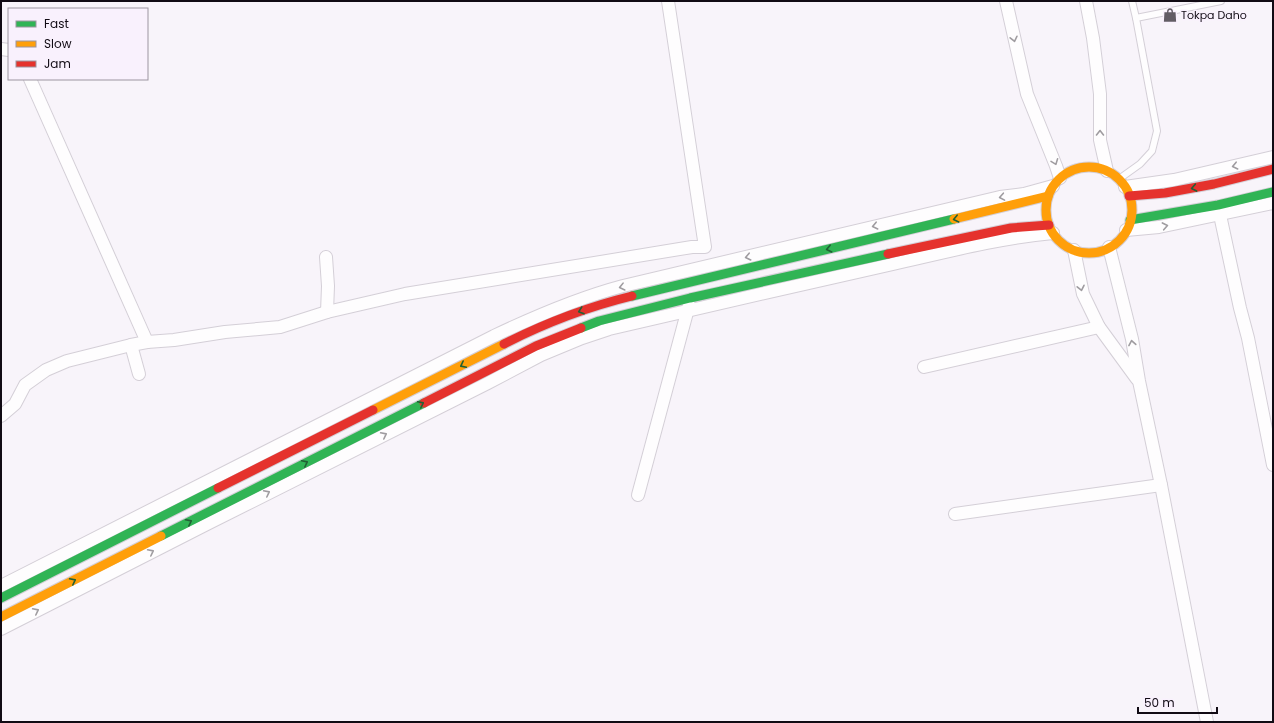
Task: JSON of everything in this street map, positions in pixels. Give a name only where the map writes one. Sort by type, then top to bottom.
[{"type":"main road","points":[[1091,167],[1107,171],[1124,187],[1132,208],[1128,225],[1122,236],[1110,247],[1096,252],[1081,252],[1074,250],[1062,243],[1051,229],[1046,211],[1054,187],[1067,173],[1082,168],[1091,167]]},
{"type":"main road","points":[[1124,187],[1165,193],[1214,184],[1273,170]]},
{"type":"main road","points":[[1128,225],[1273,192]]},
{"type":"main road","points":[[1,617],[536,346],[599,321],[690,298],[882,255],[1003,230],[1032,225],[1051,229]]},
{"type":"main road","points":[[1,598],[529,332],[561,318],[597,305],[689,276]]},
{"type":"street","points":[[1,416],[15,404],[26,385],[46,370],[67,361],[131,345],[225,332],[280,328],[326,312],[405,294],[705,247],[668,1]]},
{"type":"street","points":[[1,586],[529,319],[593,294],[689,276],[1000,197],[1024,194],[1054,187],[1054,160],[1027,94],[1006,1]]},
{"type":"street","points":[[1086,1],[1093,38],[1100,94],[1100,140],[1107,171]]},
{"type":"street","points":[[30,80],[146,342]]},
{"type":"street","points":[[1124,187],[1174,180],[1273,157]]},
{"type":"street","points":[[1128,225],[1159,227],[1273,203]]},
{"type":"street","points":[[1220,215],[1248,338],[1273,465]]},
{"type":"street","points":[[1,629],[209,522],[541,355],[582,338],[610,329],[843,275],[987,243],[1026,236],[1051,229]]},
{"type":"street","points":[[1110,247],[1132,339],[1139,381],[1161,485],[1207,722]]},
{"type":"street","points":[[1074,250],[1083,294],[1099,327],[1139,381]]},
{"type":"street","points":[[326,257],[328,286],[326,312]]},
{"type":"street","points":[[638,495],[688,311],[690,298],[689,276]]},
{"type":"street","points":[[924,367],[1099,327]]},
{"type":"street","points":[[131,345],[138,374]]},
{"type":"street","points":[[955,514],[1161,485]]},
{"type":"lane","points":[[1124,187],[1140,164],[1152,151],[1157,131],[1132,1]]},
{"type":"lane","points":[[1136,18],[1221,1]]},
{"type":"traffic: fast","points":[[1130,220],[1218,205],[1273,192]]},
{"type":"traffic: fast","points":[[632,296],[954,219]]},
{"type":"traffic: fast","points":[[581,328],[599,321],[690,298],[888,254]]},
{"type":"traffic: fast","points":[[161,536],[424,403]]},
{"type":"traffic: fast","points":[[1,598],[218,488]]},
{"type":"traffic: slow","points":[[1089,167],[1105,171],[1119,180],[1128,194],[1132,210],[1128,226],[1119,240],[1105,249],[1089,253],[1073,249],[1059,240],[1050,226],[1046,210],[1050,194],[1059,180],[1073,171],[1089,167]]},
{"type":"traffic: slow","points":[[954,219],[1048,196]]},
{"type":"traffic: slow","points":[[373,410],[504,344]]},
{"type":"traffic: slow","points":[[1,617],[161,536]]},
{"type":"traffic: jam","points":[[1129,196],[1165,193],[1214,184],[1273,169]]},
{"type":"traffic: jam","points":[[888,254],[1011,228],[1049,225]]},
{"type":"traffic: jam","points":[[504,344],[566,316],[632,296]]},
{"type":"traffic: jam","points":[[424,403],[536,346],[581,328]]},
{"type":"traffic: jam","points":[[218,488],[373,410]]},
{"type":"place","name":"Tokpa Daho","points":[[1170,15]]}]
